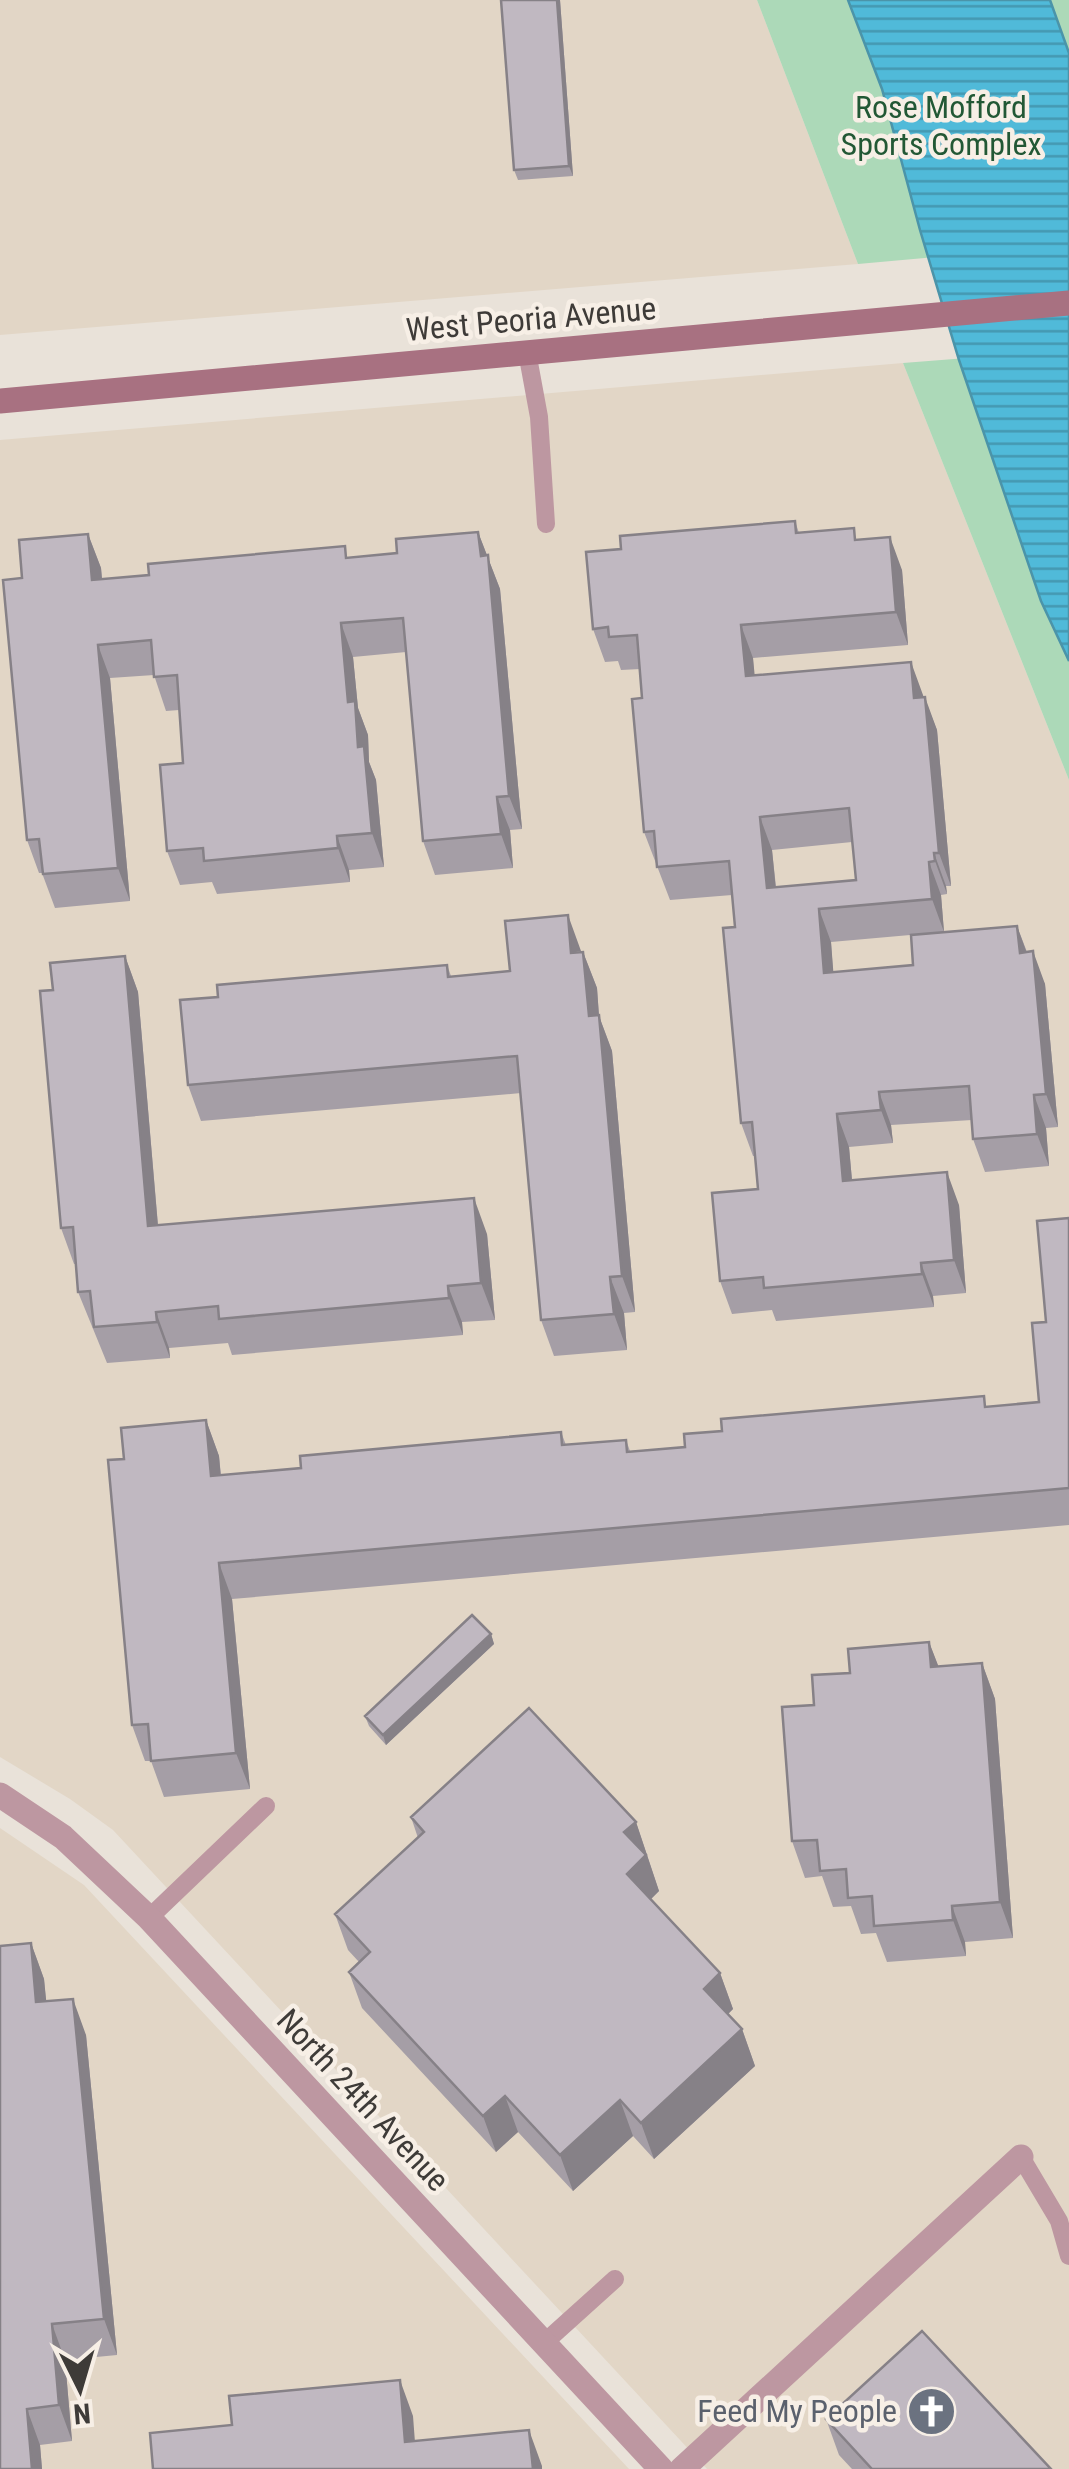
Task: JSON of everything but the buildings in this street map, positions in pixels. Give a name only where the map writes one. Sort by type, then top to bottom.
[{"type":"main road","name":"West Peoria Avenue","points":[[0,400],[1069,303]]},
{"type":"street","name":"North 24th Avenue","points":[[0,1795],[63,1838],[149,1918],[661,2469]]},
{"type":"street","points":[[682,2469],[1021,2158]]},
{"type":"lane","points":[[526,352],[539,418],[546,524]]},
{"type":"lane","points":[[149,1918],[266,1806]]},
{"type":"lane","points":[[1021,2158],[1059,2221],[1069,2256]]},
{"type":"lane","points":[[544,2343],[615,2279]]},
{"type":"shaded area","points":[[0,0],[757,0],[858,264],[0,335]]},
{"type":"shaded area","points":[[903,363],[1069,780],[1069,2469],[707,2469],[113,1830],[0,1757],[0,440]]},
{"type":"shaded area","points":[[0,1828],[84,1885],[629,2469],[0,2469]]},
{"type":"green space","name":"Rose Mofford Sports Complex","points":[[757,0],[1069,0],[1069,245],[858,264]]},
{"type":"green space","points":[[1069,350],[1069,780],[903,363]]},
{"type":"water","points":[[848,0],[1050,0],[1069,53],[1069,661],[1041,601],[959,360],[882,89]]},
{"type":"place","name":"Feed My People","points":[[932,2411]]}]
